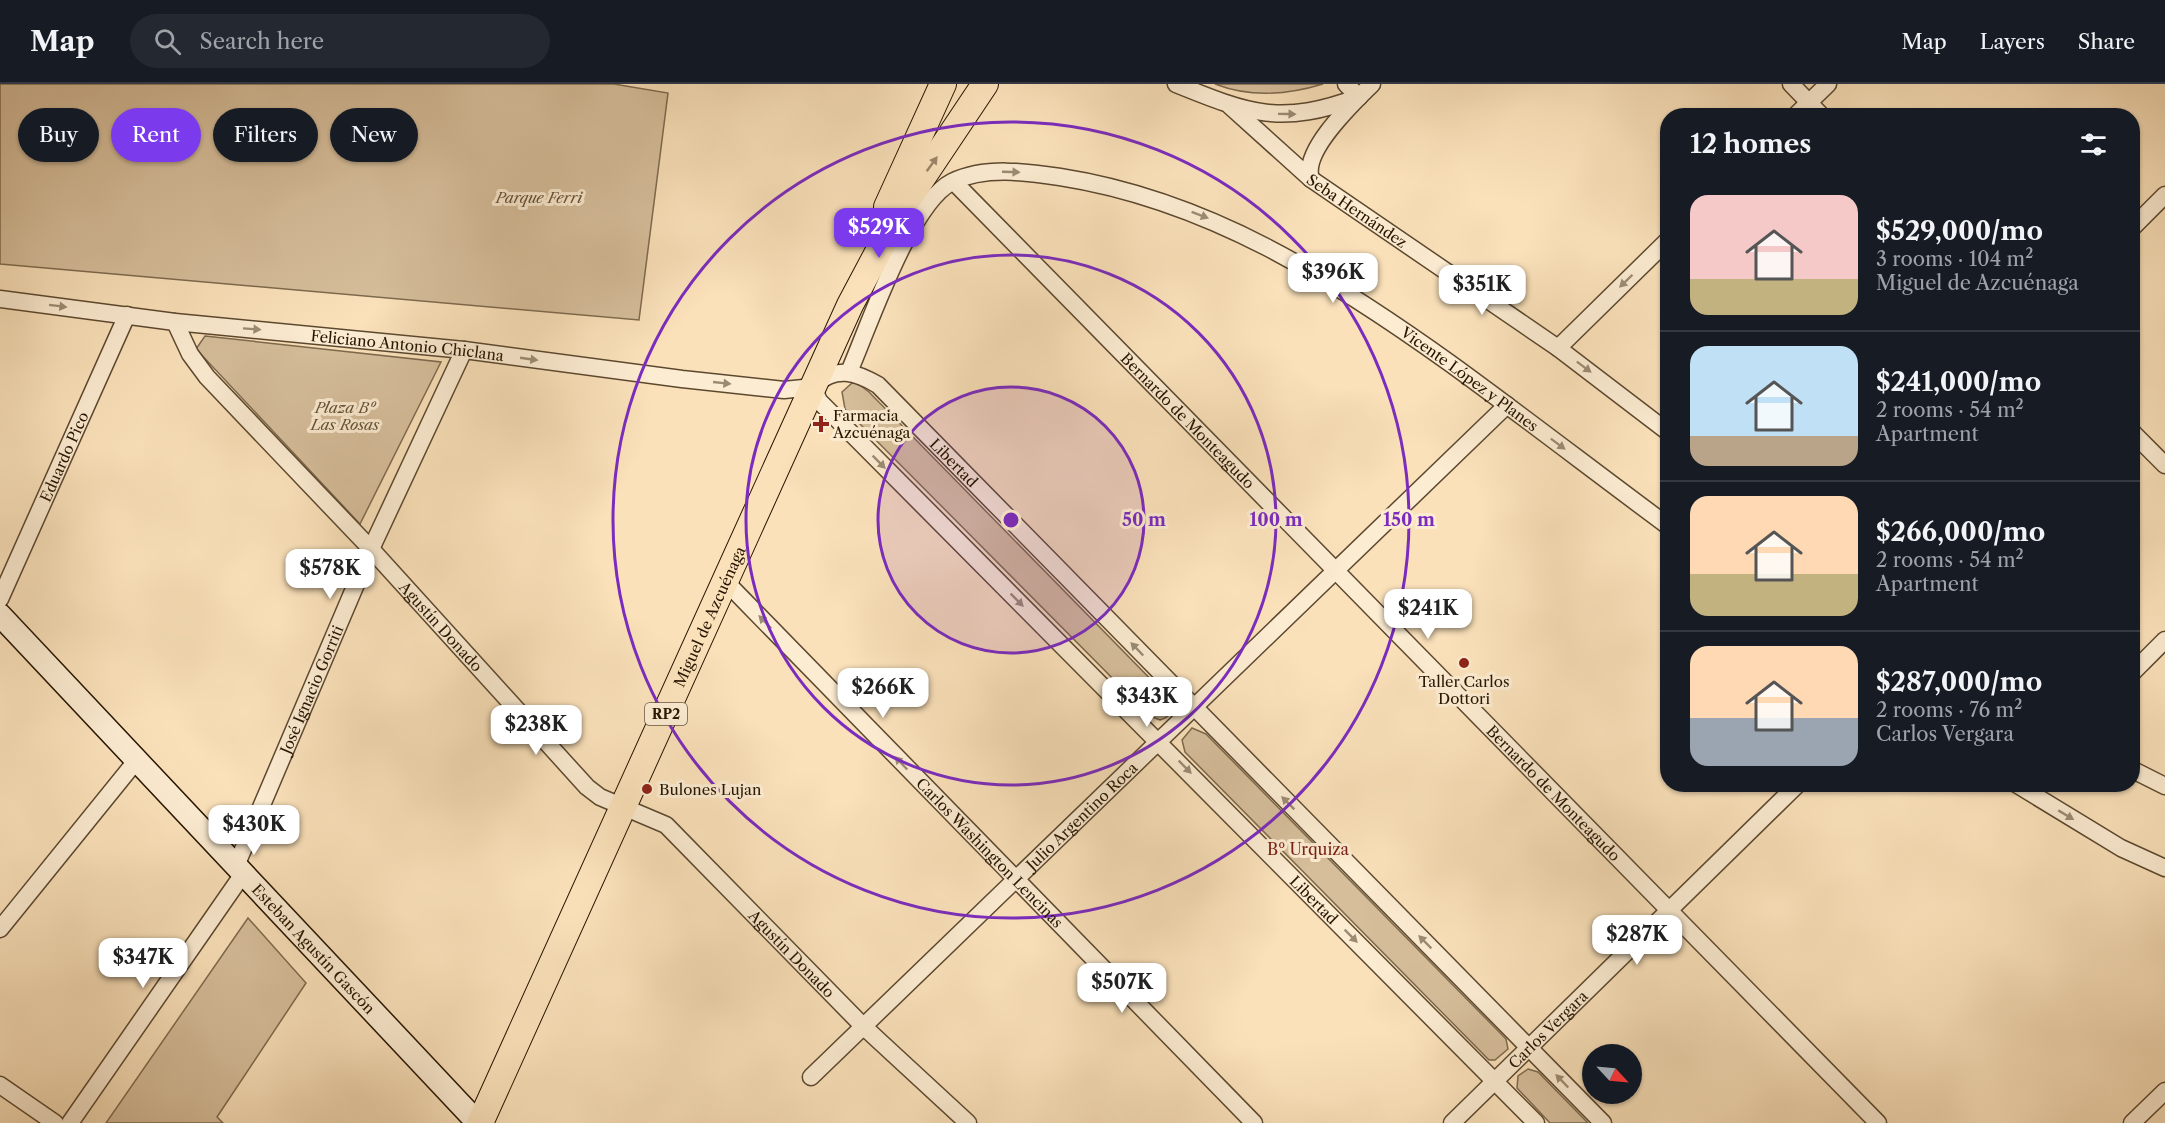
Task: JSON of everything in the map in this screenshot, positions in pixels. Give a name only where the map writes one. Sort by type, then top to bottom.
[{"type":"main road","name":"Miguel de Azcuénaga","points":[[850,305],[872,241],[943,84]]},
{"type":"main road","name":"Miguel de Azcuénaga","points":[[479,1123],[850,305],[900,211],[985,84]]},
{"type":"street","points":[[925,125],[933,84]]},
{"type":"street","name":"Seba Hernández","points":[[1176,84],[1230,106],[1272,114],[1298,114],[1359,97]]},
{"type":"street","points":[[1346,84],[1359,97]]},
{"type":"street","points":[[1311,179],[1309,168],[1315,153],[1329,131],[1372,84]]},
{"type":"street","points":[[1791,84],[1815,108]]},
{"type":"street","points":[[1803,108],[1828,84]]},
{"type":"street","name":"Seba Hernández","points":[[1230,106],[1311,179],[1558,348],[1660,426]]},
{"type":"street","name":"Vicente López y Planes","points":[[954,182],[998,171],[1028,172],[1136,192],[1208,218],[1272,248],[1326,278],[1507,405],[1660,520]]},
{"type":"street","points":[[813,387],[825,376],[849,372],[913,223],[936,193],[954,182]]},
{"type":"street","name":"Bernardo de Monteagudo","points":[[954,182],[1878,1123]]},
{"type":"street","points":[[2140,220],[2165,195]]},
{"type":"street","points":[[1558,348],[1660,248]]},
{"type":"street","name":"Feliciano Antonio Chiclana","points":[[0,299],[175,322],[464,350],[773,389],[813,387]]},
{"type":"street","name":"Eduardo Pico","points":[[0,599],[127,315]]},
{"type":"street","name":"Agustín Donado","points":[[175,322],[190,354],[207,377],[371,549],[587,787],[600,796],[666,825],[863,1026],[968,1123]]},
{"type":"street","name":"José Ignacio Gorriti","points":[[70,1123],[240,870],[371,549],[464,350]]},
{"type":"street","name":"Libertad","points":[[849,372],[878,385],[1603,1123]]},
{"type":"street","name":"Libertad","points":[[813,387],[819,401],[1536,1123]]},
{"type":"street","name":"Julio Argentino Roca","points":[[811,1077],[1507,405]]},
{"type":"street","points":[[2140,440],[2165,465]]},
{"type":"street","name":"Carlos Washington Lencinas","points":[[726,582],[1254,1123]]},
{"type":"street","name":"Esteban Agustín Gascón","points":[[0,615],[479,1123]]},
{"type":"street","points":[[2140,665],[2165,640]]},
{"type":"street","points":[[0,929],[136,761]]},
{"type":"street","points":[[2140,774],[2165,786]]},
{"type":"street","name":"Carlos Vergara","points":[[1452,1123],[1790,792]]},
{"type":"street","points":[[2029,792],[2121,848],[2165,868]]},
{"type":"street","points":[[0,1085],[55,1123]]},
{"type":"street","points":[[2132,1123],[2165,1091]]},
{"type":"green space","name":"Parque Ferri","points":[[0,84],[614,84],[668,93],[639,320],[0,264]]},
{"type":"green space","points":[[1215,84],[1323,84],[1282,93],[1256,93]]},
{"type":"green space","name":"Plaza Bº Las Rosas","points":[[205,336],[441,362],[360,524],[196,349]]},
{"type":"green space","points":[[852,383],[857,383],[869,392],[1170,699],[1171,710],[1167,717],[1160,720],[1150,716],[845,409],[842,392]]},
{"type":"green space","points":[[1192,728],[1206,734],[1506,1039],[1508,1049],[1495,1060],[1489,1060],[1185,752],[1182,740]]},
{"type":"green space","points":[[248,918],[306,983],[217,1117],[223,1123],[106,1123]]},
{"type":"green space","points":[[1528,1069],[1538,1072],[1588,1123],[1550,1123],[1517,1088],[1518,1076]]},
{"type":"place","name":"Farmacia Azcuénaga","points":[[821,424]]},
{"type":"place","name":"Taller Carlos Dottori","points":[[1464,663]]},
{"type":"place","name":"Bulones Lujan","points":[[647,789]]},
{"type":"district","name":"Bº Urquiza","points":[[1308,849]]}]
